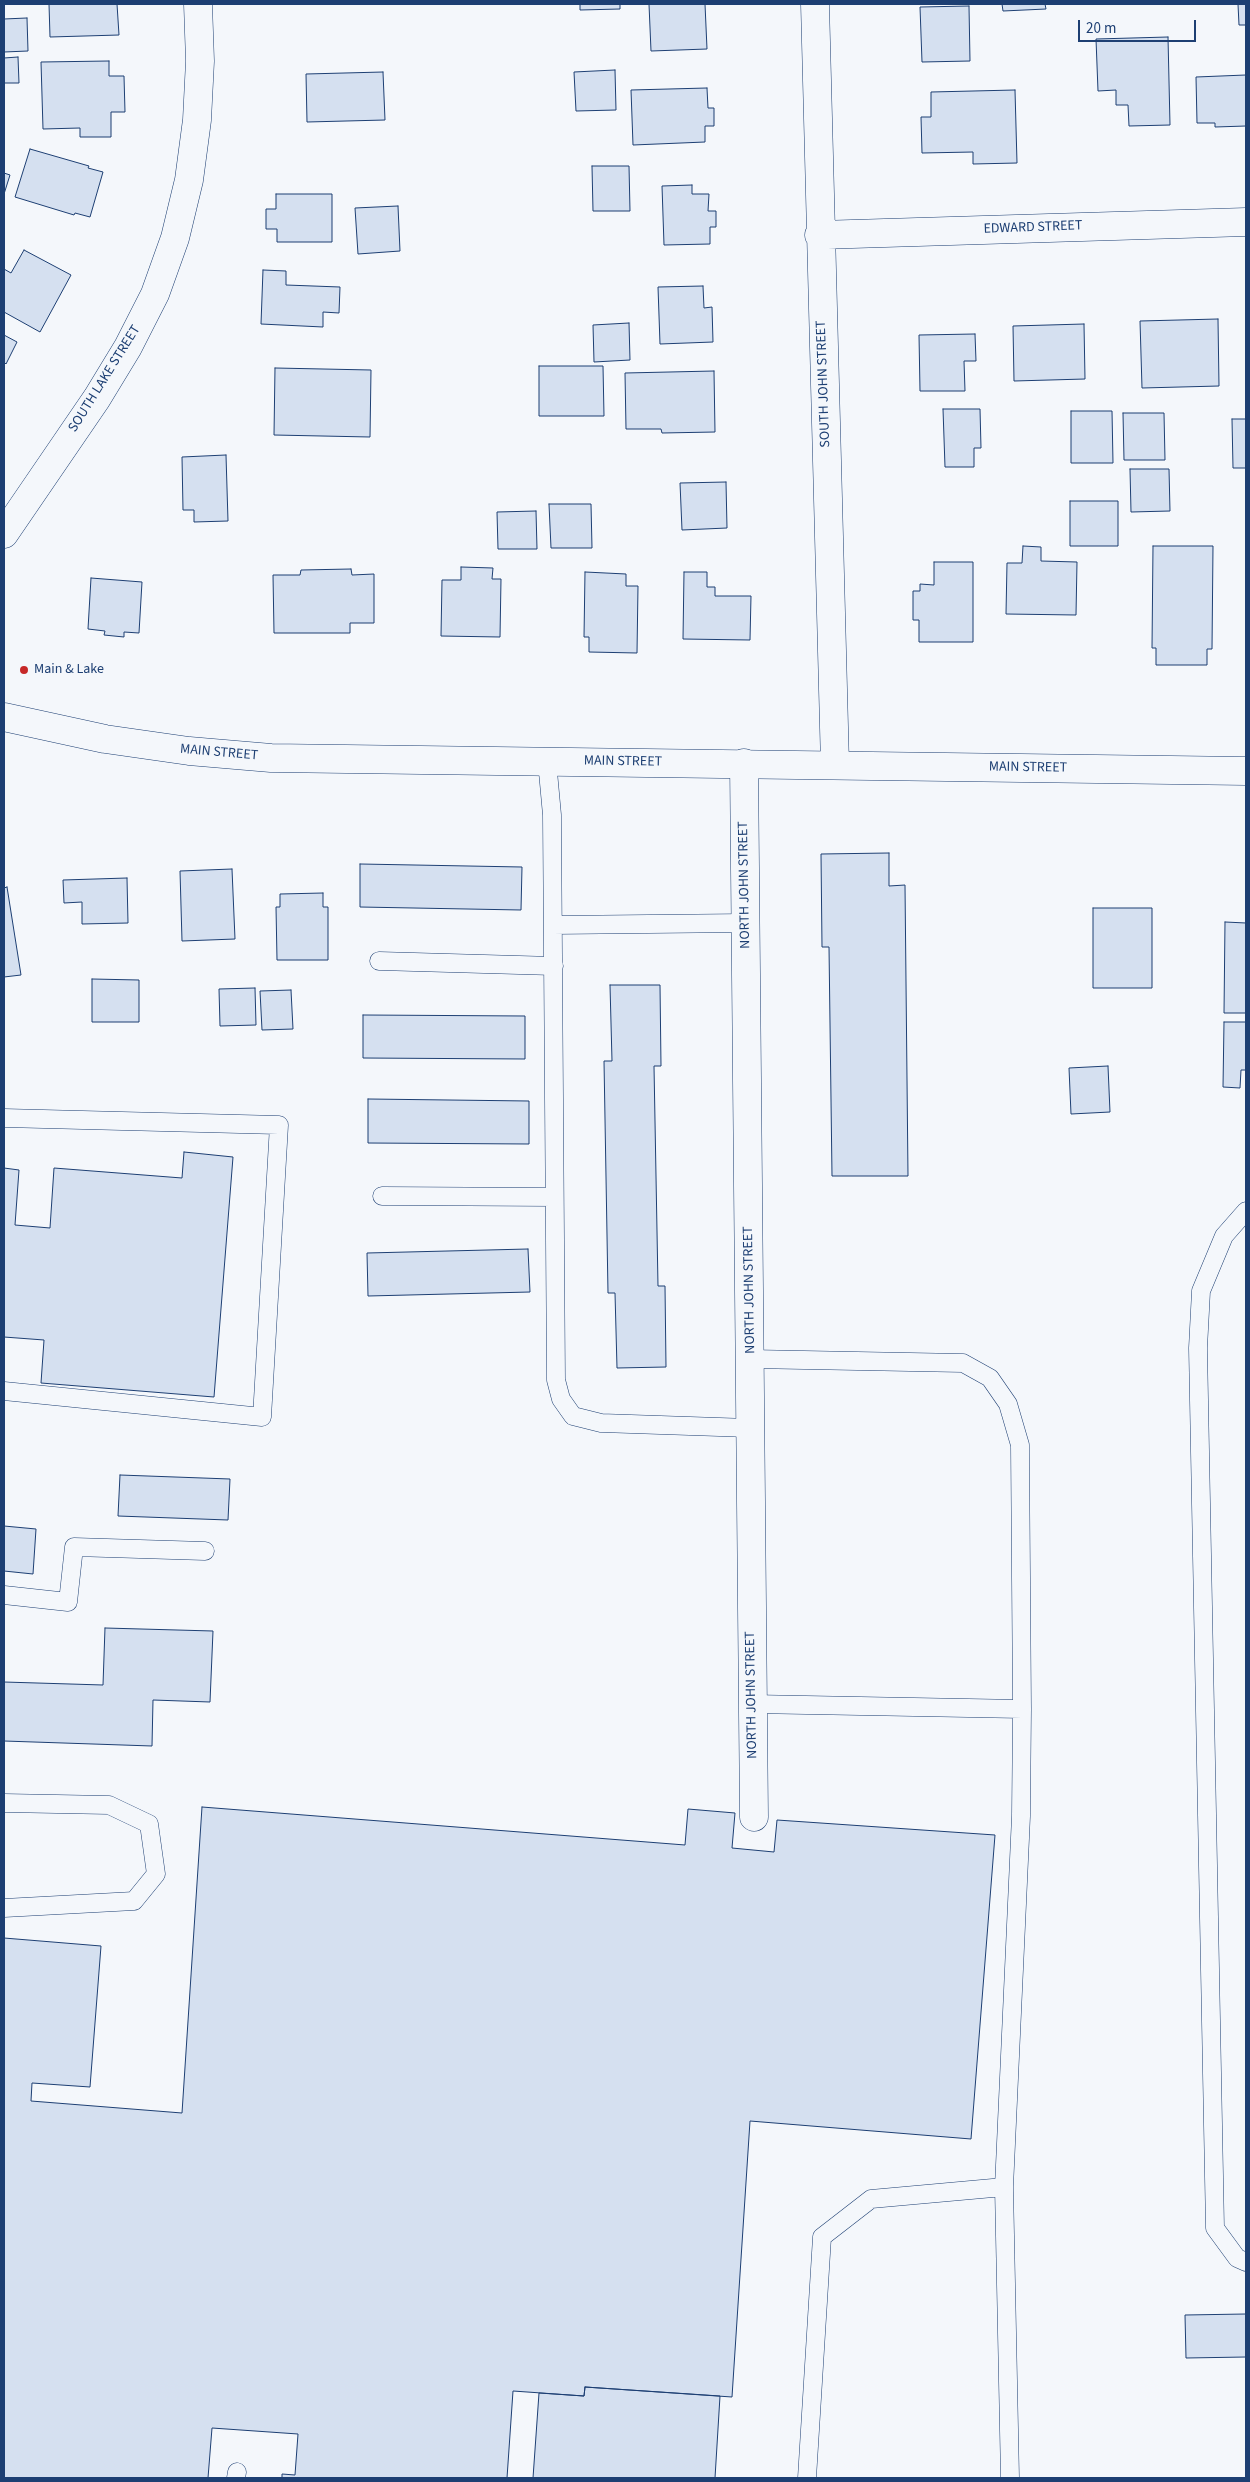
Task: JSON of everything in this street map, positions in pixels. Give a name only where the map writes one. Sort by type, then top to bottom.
[{"type":"street","name":"SOUTH LAKE STREET","points":[[4,534],[97,398],[128,347],[155,294],[175,238],[189,180],[197,120],[200,61],[198,4]]},
{"type":"street","name":"SOUTH JOHN STREET","points":[[815,4],[835,765]]},
{"type":"street","name":"EDWARD STREET","points":[[820,235],[1246,222]]},
{"type":"street","name":"MAIN STREET","points":[[4,717],[104,739],[189,751],[271,758],[1246,771]]},
{"type":"street","name":"NORTH JOHN STREET","points":[[744,763],[754,1817]]},
{"type":"lane","points":[[547,761],[552,815],[556,1380],[561,1399],[573,1416],[601,1423],[750,1428]]},
{"type":"lane","points":[[553,925],[745,924]]},
{"type":"lane","points":[[379,961],[554,966]]},
{"type":"lane","points":[[4,1118],[279,1124],[262,1416],[4,1390]]},
{"type":"lane","points":[[382,1196],[554,1197]]},
{"type":"lane","points":[[1246,1211],[1224,1236],[1201,1291],[1198,1348],[1215,2228],[1237,2258],[1246,2262]]},
{"type":"lane","points":[[751,1359],[963,1363],[990,1378],[1008,1404],[1020,1445],[1022,1709],[1020,1826],[1004,2187],[1010,2478]]},
{"type":"lane","points":[[4,1595],[68,1602],[74,1547],[205,1551]]},
{"type":"lane","points":[[752,1704],[1022,1709]]},
{"type":"lane","points":[[4,1803],[109,1805],[149,1824],[156,1874],[134,1901],[4,1908]]},
{"type":"lane","points":[[808,2478],[822,2237],[871,2199],[1004,2187]]},
{"type":"building","points":[[49,4],[117,4],[119,35],[50,37]]},
{"type":"building","points":[[580,4],[620,4],[620,9],[580,10]]},
{"type":"building","points":[[649,4],[705,4],[707,49],[651,51]]},
{"type":"building","points":[[1002,4],[1045,4],[1046,9],[1003,11]]},
{"type":"building","points":[[1238,4],[1246,4],[1246,25],[1239,25]]},
{"type":"building","points":[[969,6],[970,61],[922,62],[920,7]]},
{"type":"building","points":[[27,18],[28,51],[4,52],[4,19]]},
{"type":"building","points":[[1168,37],[1170,125],[1129,126],[1128,105],[1116,105],[1116,90],[1098,91],[1096,39]]},
{"type":"building","points":[[18,57],[19,83],[4,83],[4,58]]},
{"type":"building","points":[[109,61],[109,76],[124,76],[125,112],[111,112],[111,137],[80,137],[80,128],[43,129],[41,62]]},
{"type":"building","points":[[615,70],[616,110],[576,111],[574,72]]},
{"type":"building","points":[[383,72],[385,120],[307,122],[306,74]]},
{"type":"building","points":[[1246,75],[1246,126],[1215,127],[1215,123],[1197,123],[1196,77]]},
{"type":"building","points":[[707,88],[708,108],[714,108],[714,126],[705,126],[705,142],[633,145],[631,90]]},
{"type":"building","points":[[1015,90],[1017,163],[973,164],[973,152],[922,153],[921,117],[931,117],[931,92]]},
{"type":"building","points":[[30,149],[89,166],[88,168],[103,172],[90,217],[75,213],[74,215],[15,197]]},
{"type":"building","points":[[592,166],[629,166],[630,211],[593,211]]},
{"type":"building","points":[[4,173],[10,175],[4,194]]},
{"type":"building","points":[[692,185],[692,194],[709,194],[708,211],[716,211],[716,227],[710,227],[710,244],[664,245],[662,186]]},
{"type":"building","points":[[276,194],[332,194],[332,242],[277,242],[277,229],[266,229],[266,209],[276,209]]},
{"type":"building","points":[[398,206],[400,251],[358,254],[355,208]]},
{"type":"building","points":[[24,250],[71,275],[40,332],[4,312],[4,269],[11,273]]},
{"type":"building","points":[[263,270],[286,271],[286,285],[340,287],[339,313],[323,312],[323,327],[261,324]]},
{"type":"building","points":[[703,286],[704,308],[712,307],[713,342],[660,344],[658,287]]},
{"type":"building","points":[[1218,319],[1219,386],[1142,388],[1140,321]]},
{"type":"building","points":[[629,323],[630,360],[594,362],[593,325]]},
{"type":"building","points":[[1084,324],[1085,379],[1014,381],[1013,326]]},
{"type":"building","points":[[975,334],[976,361],[964,361],[965,391],[920,391],[919,335]]},
{"type":"building","points":[[4,335],[17,342],[6,364],[4,362]]},
{"type":"building","points":[[539,366],[603,366],[604,416],[539,416]]},
{"type":"building","points":[[275,368],[371,370],[370,437],[274,435]]},
{"type":"building","points":[[714,371],[715,432],[662,433],[661,429],[626,429],[625,373]]},
{"type":"building","points":[[943,409],[980,409],[981,448],[974,448],[974,467],[945,467]]},
{"type":"building","points":[[1071,411],[1112,411],[1113,463],[1071,463]]},
{"type":"building","points":[[1123,413],[1164,413],[1165,460],[1124,460]]},
{"type":"building","points":[[1232,419],[1246,419],[1246,468],[1233,468]]},
{"type":"building","points":[[226,455],[228,521],[194,522],[194,510],[183,510],[182,457]]},
{"type":"building","points":[[1130,469],[1169,469],[1170,511],[1131,512]]},
{"type":"building","points":[[726,482],[727,528],[682,530],[680,483]]},
{"type":"building","points":[[1070,501],[1118,501],[1118,546],[1070,546]]},
{"type":"building","points":[[549,504],[591,504],[592,548],[551,548]]},
{"type":"building","points":[[536,511],[537,549],[498,549],[497,512]]},
{"type":"building","points":[[1023,546],[1041,547],[1041,561],[1077,562],[1076,615],[1006,614],[1007,563],[1022,563]]},
{"type":"building","points":[[1153,546],[1213,546],[1212,649],[1207,649],[1207,665],[1156,665],[1156,648],[1152,648]]},
{"type":"building","points":[[934,562],[973,562],[973,642],[919,642],[919,620],[913,620],[913,591],[920,591],[920,584],[934,585]]},
{"type":"building","points":[[461,567],[493,568],[492,579],[501,579],[500,637],[441,636],[442,580],[461,580]]},
{"type":"building","points":[[351,569],[352,575],[374,574],[374,623],[350,623],[350,633],[274,633],[273,575],[300,575],[301,570]]},
{"type":"building","points":[[585,572],[626,574],[626,586],[638,586],[637,653],[589,652],[589,637],[584,637]]},
{"type":"building","points":[[684,572],[707,572],[707,587],[715,587],[715,596],[751,596],[750,640],[683,639]]},
{"type":"building","points":[[91,578],[142,582],[139,633],[124,632],[124,637],[104,635],[105,631],[88,629]]},
{"type":"building","points":[[889,853],[889,886],[905,885],[908,1176],[832,1176],[829,947],[822,947],[821,854]]},
{"type":"building","points":[[360,864],[522,867],[521,910],[360,907]]},
{"type":"building","points":[[232,869],[235,939],[182,941],[180,871]]},
{"type":"building","points":[[127,878],[128,923],[82,924],[82,902],[64,903],[63,880]]},
{"type":"building","points":[[7,887],[21,975],[4,977],[4,888]]},
{"type":"building","points":[[323,893],[323,907],[328,907],[328,960],[277,960],[276,907],[280,907],[280,894]]},
{"type":"building","points":[[1093,908],[1152,908],[1152,988],[1093,988]]},
{"type":"building","points":[[1225,922],[1246,923],[1246,1013],[1224,1013]]},
{"type":"building","points":[[92,979],[139,980],[139,1022],[92,1022]]},
{"type":"building","points":[[610,985],[660,985],[661,1066],[654,1066],[658,1286],[665,1286],[666,1367],[617,1368],[615,1293],[608,1293],[604,1061],[612,1061]]},
{"type":"building","points":[[255,988],[256,1025],[220,1026],[219,989]]},
{"type":"building","points":[[291,990],[293,1029],[262,1030],[260,991]]},
{"type":"building","points":[[363,1015],[525,1016],[525,1059],[363,1058]]},
{"type":"building","points":[[1224,1022],[1246,1022],[1246,1070],[1241,1070],[1240,1088],[1223,1087]]},
{"type":"building","points":[[1108,1066],[1110,1112],[1071,1114],[1069,1068]]},
{"type":"building","points":[[368,1099],[529,1101],[529,1144],[368,1143]]},
{"type":"building","points":[[184,1152],[233,1157],[214,1397],[41,1383],[44,1340],[4,1337],[4,1168],[19,1170],[15,1225],[50,1228],[54,1168],[182,1178]]},
{"type":"building","points":[[528,1249],[530,1292],[368,1296],[367,1253]]},
{"type":"building","points":[[120,1475],[230,1479],[228,1520],[118,1516]]},
{"type":"building","points":[[4,1526],[36,1529],[33,1574],[4,1571]]},
{"type":"building","points":[[105,1628],[213,1631],[210,1702],[153,1700],[152,1746],[4,1741],[4,1682],[103,1685]]},
{"type":"building","points":[[202,1807],[685,1845],[688,1809],[735,1813],[732,1848],[774,1852],[777,1820],[995,1835],[971,2139],[750,2121],[732,2397],[585,2387],[584,2396],[513,2391],[507,2478],[282,2478],[282,2474],[295,2475],[298,2434],[212,2428],[208,2478],[4,2478],[4,1938],[101,1946],[90,2087],[32,2083],[31,2101],[182,2113]]},
{"type":"building","points":[[1246,2314],[1246,2357],[1186,2358],[1185,2315]]},
{"type":"building","points":[[585,2387],[720,2396],[715,2478],[533,2478],[539,2393],[584,2396]]},
{"type":"place","name":"Main & Lake","points":[[24,670]]}]
